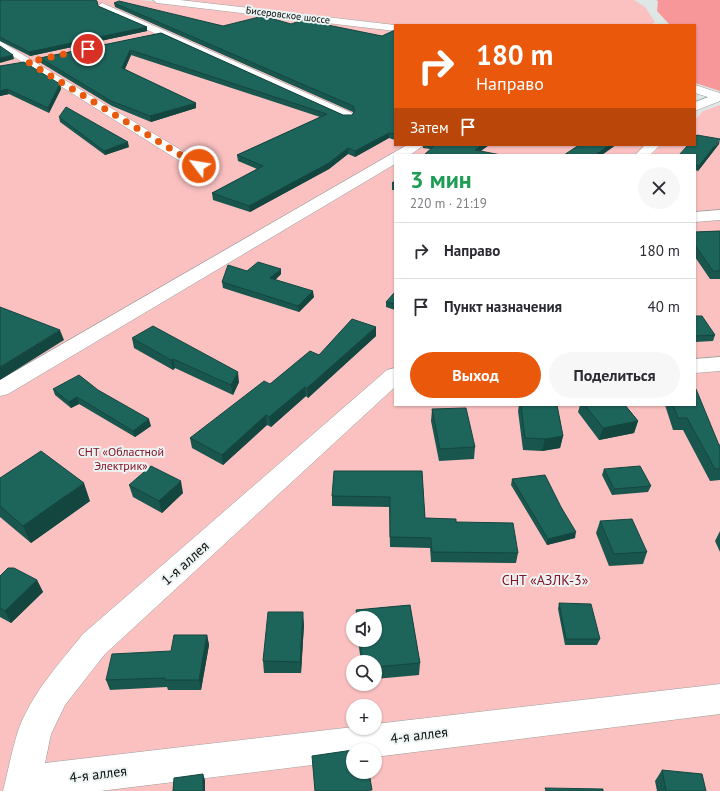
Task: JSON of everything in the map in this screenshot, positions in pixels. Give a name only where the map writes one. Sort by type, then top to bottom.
[{"type":"street","name":"Бисеровское шоссе","points":[[157,0],[394,28]]},
{"type":"street","points":[[102,6],[348,116]]},
{"type":"street","points":[[148,36],[163,33]]},
{"type":"street","points":[[0,44],[199,166]]},
{"type":"street","points":[[14,64],[43,58]]},
{"type":"street","points":[[696,89],[720,97]]},
{"type":"street","points":[[696,107],[707,101],[720,97]]},
{"type":"street","points":[[402,154],[415,146]]},
{"type":"street","points":[[643,154],[652,146]]},
{"type":"street","points":[[0,389],[394,159]]},
{"type":"street","points":[[696,217],[720,215]]},
{"type":"street","points":[[696,366],[720,364]]},
{"type":"street","name":"1-я аллея","points":[[22,787],[38,724],[54,694],[94,644],[389,386]]},
{"type":"street","name":"4-я аллея","points":[[22,787],[720,699]]},
{"type":"green space","points":[[0,0],[140,0],[394,30],[394,146],[696,146],[696,119],[703,111],[720,105],[720,791],[0,791]]},
{"type":"green space","points":[[175,0],[634,0],[645,7],[655,22],[652,24],[394,24]]},
{"type":"shaded area","points":[[656,0],[720,0],[720,91],[696,83],[696,24],[669,24],[657,11],[658,1]]},
{"type":"building","points":[[0,0],[95,0],[97,1],[98,6],[147,27],[29,52],[0,37]]},
{"type":"building","points":[[119,1],[223,26],[263,16],[291,24],[303,20],[382,36],[394,30],[394,134],[389,133],[355,151],[348,148],[329,163],[249,206],[212,193],[263,166],[237,155],[327,114],[130,50],[122,68],[196,103],[150,116],[111,101],[40,58],[161,33],[343,115],[352,115],[355,111],[353,106],[114,3]]},
{"type":"building","points":[[0,46],[13,55],[0,58]]},
{"type":"building","points":[[24,62],[60,84],[48,108],[7,89],[0,91],[0,66]]},
{"type":"building","points":[[66,107],[128,142],[104,151],[59,117]]},
{"type":"building","points":[[696,136],[720,139],[699,166],[696,165],[696,154],[680,154],[687,146],[696,146]]},
{"type":"building","points":[[434,146],[481,146],[475,150],[496,154],[425,154]]},
{"type":"building","points":[[578,146],[608,146],[596,154],[566,154]]},
{"type":"building","points":[[720,231],[720,271],[713,271],[696,246],[696,232]]},
{"type":"building","points":[[258,262],[281,269],[270,278],[313,291],[298,306],[222,282],[228,265],[247,271]]},
{"type":"building","points":[[394,293],[394,304],[386,302]]},
{"type":"building","points":[[0,307],[60,330],[0,367]]},
{"type":"building","points":[[696,316],[702,316],[715,335],[696,336]]},
{"type":"building","points":[[352,319],[376,327],[307,388],[305,387],[269,417],[266,415],[222,455],[190,438],[264,381],[270,384],[310,351],[319,355]]},
{"type":"building","points":[[153,326],[238,372],[231,385],[173,359],[171,360],[132,338]]},
{"type":"building","points":[[79,375],[98,390],[149,419],[133,431],[77,397],[69,402],[53,389]]},
{"type":"building","points":[[696,389],[720,445],[720,469],[715,469],[687,418],[678,418],[673,406],[696,406]]},
{"type":"building","points":[[521,406],[557,406],[563,436],[545,439],[525,438]]},
{"type":"building","points":[[586,406],[626,406],[638,421],[603,428]]},
{"type":"building","points":[[466,408],[475,447],[440,449],[432,409]]},
{"type":"building","points":[[41,451],[84,483],[23,526],[0,506],[0,478]]},
{"type":"building","points":[[151,466],[181,481],[159,501],[129,485]]},
{"type":"building","points":[[640,466],[651,486],[614,489],[604,469]]},
{"type":"building","points":[[334,471],[422,471],[425,518],[456,519],[456,522],[513,523],[518,553],[432,552],[431,538],[390,537],[390,497],[332,496]]},
{"type":"building","points":[[545,475],[561,507],[576,532],[548,539],[512,479]]},
{"type":"building","points":[[632,519],[647,552],[614,554],[600,521]]},
{"type":"building","points":[[8,568],[14,568],[37,580],[5,611],[0,608],[0,576]]},
{"type":"building","points":[[559,603],[591,604],[600,639],[566,639]]},
{"type":"building","points":[[410,605],[420,663],[382,666],[382,655],[361,655],[361,647],[382,647],[382,611],[356,610]]},
{"type":"building","points":[[268,612],[303,612],[300,662],[263,661]]},
{"type":"building","points":[[174,635],[207,635],[199,680],[165,680],[165,678],[106,680],[112,654],[171,651]]},
{"type":"building","points":[[346,751],[346,779],[370,779],[372,790],[315,791],[312,756]]},
{"type":"building","points":[[662,770],[702,774],[706,791],[666,791]]},
{"type":"building","points":[[203,774],[203,791],[173,791],[174,778]]},
{"type":"building","points":[[545,788],[603,789],[603,791],[546,791]]},
{"type":"route","points":[[88,49],[28,62],[199,166]]},
{"type":"park label","name":"СНТ «Областной Электрик»","points":[[121,458]]},
{"type":"park label","name":"СНТ «АЗЛК-3»","points":[[545,580]]}]
